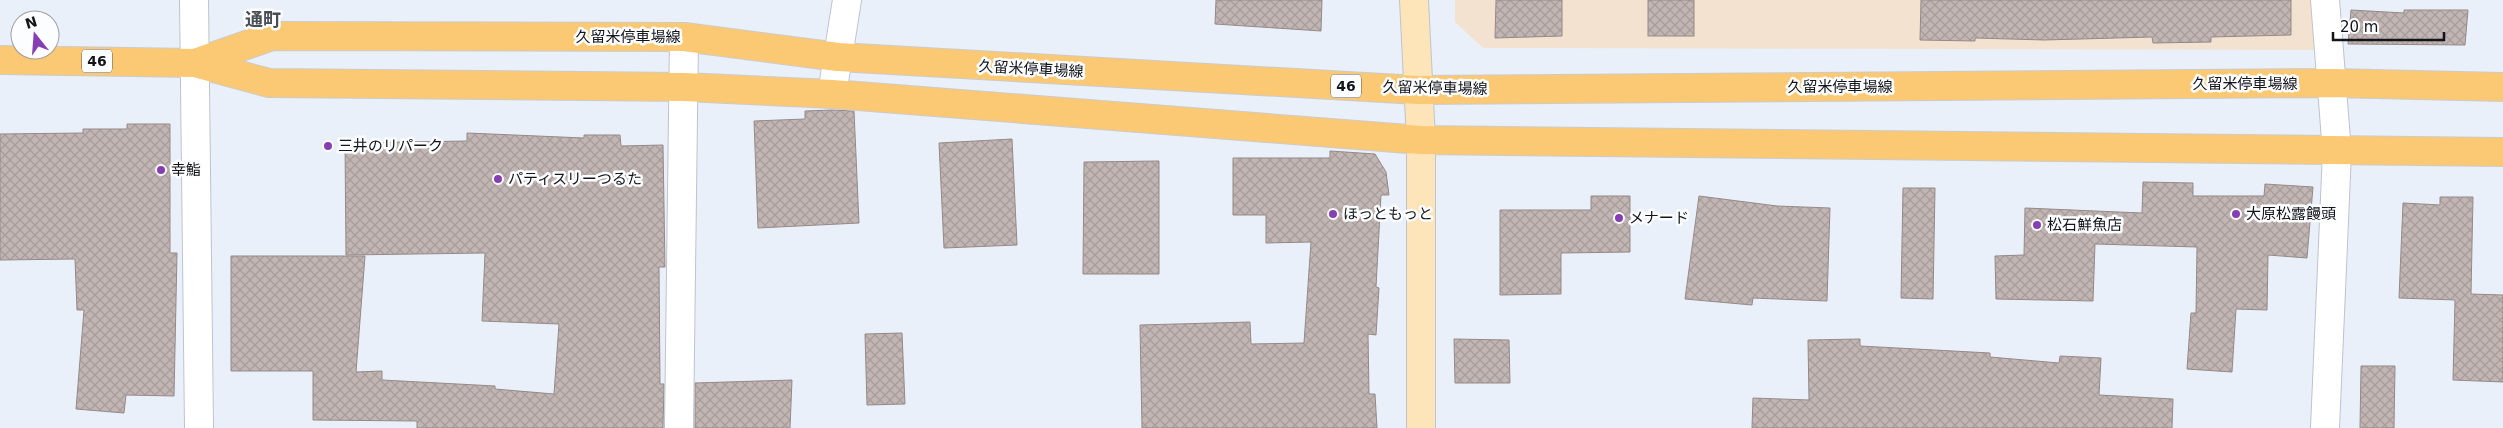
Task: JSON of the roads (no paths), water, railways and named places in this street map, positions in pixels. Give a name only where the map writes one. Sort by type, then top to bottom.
[{"type":"main road","name":"久留米停車場線","points":[[194,63],[272,36],[684,37],[838,57],[1418,90],[2332,83],[2503,87]]},
{"type":"main road","name":"久留米停車場線","points":[[0,60],[194,63],[269,82],[684,87],[832,94],[1421,140],[2337,152],[2503,152]]},
{"type":"street","points":[[194,0],[199,428]]},
{"type":"street","points":[[832,94],[847,0]]},
{"type":"street","points":[[1414,0],[1421,140],[1421,428]]},
{"type":"street","points":[[2325,0],[2337,152],[2325,428]]},
{"type":"street","points":[[679,428],[684,37]]},
{"type":"place","name":"三井のリパーク","points":[[328,146]]},
{"type":"place","name":"幸鮨","points":[[161,170]]},
{"type":"place","name":"パティスリーつるた","points":[[498,179]]},
{"type":"place","name":"ほっともっと","points":[[1333,214]]},
{"type":"place","name":"大原松露饅頭","points":[[2236,214]]},
{"type":"place","name":"メナード","points":[[1619,218]]},
{"type":"place","name":"松石鮮魚店","points":[[2037,225]]},
{"type":"district","name":"通町","points":[[263,20]]}]
